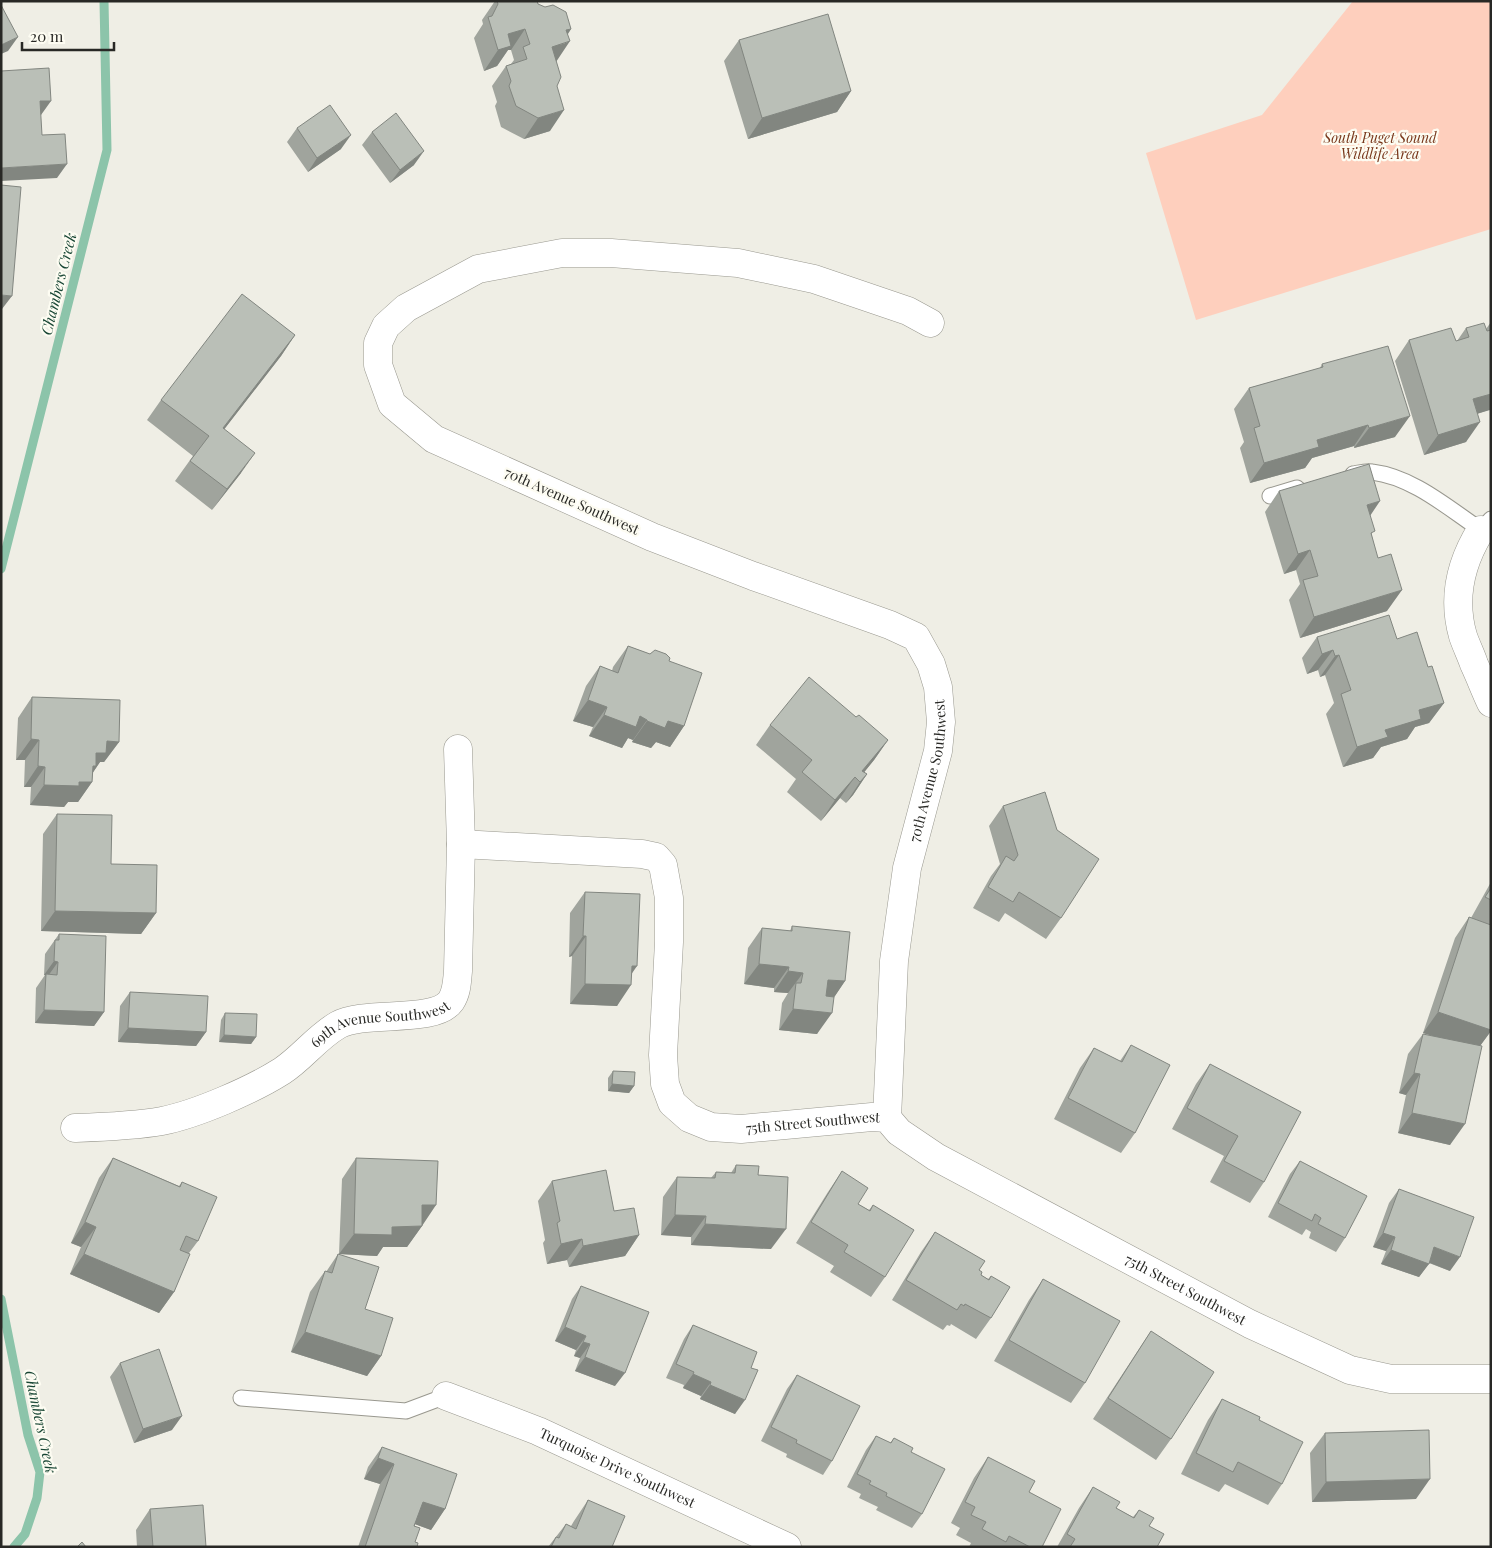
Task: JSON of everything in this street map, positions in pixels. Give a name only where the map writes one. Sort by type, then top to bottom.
[{"type":"street","name":"70th Avenue Southwest","points":[[886,1118],[894,961],[907,868],[938,751],[941,722],[938,687],[931,664],[916,637],[890,624],[752,576],[652,537],[434,439],[392,404],[385,389],[378,365],[378,343],[386,326],[406,308],[478,268],[562,253],[611,253],[738,263],[814,279],[908,311],[930,323]]},
{"type":"street","points":[[1486,524],[1472,545],[1463,566],[1458,588],[1458,611],[1463,636],[1491,703]]},
{"type":"street","name":"69th Avenue Southwest","points":[[75,1128],[120,1126],[163,1120],[190,1113],[238,1094],[282,1071],[338,1024],[357,1018],[406,1015],[440,1010],[451,1001],[456,990],[458,971],[461,844],[458,749]]},
{"type":"street","name":"75th Street Southwest","points":[[461,844],[642,854],[656,857],[660,861],[663,865],[669,898],[669,942],[663,1055],[665,1084],[672,1103],[689,1118],[710,1127],[741,1129],[872,1117],[886,1118],[899,1132],[936,1157],[1242,1319],[1350,1370],[1391,1379],[1491,1379]]},
{"type":"street","name":"Turquoise Drive Southwest","points":[[446,1396],[538,1431],[787,1547]]},
{"type":"lane","points":[[1337,477],[1370,471],[1394,477],[1486,524]]},
{"type":"lane","points":[[1270,496],[1312,484]]},
{"type":"lane","points":[[241,1398],[406,1411],[446,1396]]},
{"type":"green space","name":"South Puget Sound Wildlife Area","points":[[1353,1],[1491,1],[1491,229],[1196,320],[1146,153],[1262,115]]},
{"type":"building","points":[[497,1],[537,1],[538,4],[545,7],[553,5],[566,12],[571,29],[566,30],[570,41],[552,47],[561,77],[557,86],[564,110],[538,118],[516,106],[509,86],[511,81],[506,66],[527,59],[523,47],[530,44],[525,29],[508,34],[511,46],[498,50],[488,17],[492,16],[498,4]]},
{"type":"building","points":[[1,5],[18,37],[1,45]]},
{"type":"building","points":[[828,14],[851,91],[762,118],[739,40]]},
{"type":"building","points":[[49,68],[51,101],[40,101],[42,135],[65,134],[67,164],[1,168],[1,71]]},
{"type":"building","points":[[330,105],[351,135],[317,158],[297,128]]},
{"type":"building","points":[[396,113],[424,151],[400,170],[372,132]]},
{"type":"building","points":[[1,185],[21,187],[12,296],[1,295]]},
{"type":"building","points":[[242,294],[295,335],[223,428],[255,453],[227,489],[190,461],[209,436],[161,400]]},
{"type":"building","points":[[1484,323],[1487,331],[1491,330],[1491,394],[1473,399],[1480,422],[1438,435],[1409,340],[1451,328],[1456,341],[1469,337],[1466,328]]},
{"type":"building","points":[[1388,346],[1410,416],[1369,428],[1368,425],[1317,440],[1319,447],[1264,463],[1254,428],[1260,426],[1249,388],[1323,367],[1322,364]]},
{"type":"building","points":[[1369,464],[1380,501],[1367,505],[1375,531],[1371,533],[1378,558],[1391,554],[1402,590],[1314,617],[1303,580],[1318,576],[1310,550],[1298,554],[1279,491]]},
{"type":"building","points":[[1389,615],[1397,639],[1417,632],[1428,667],[1432,666],[1444,703],[1419,710],[1421,719],[1385,730],[1388,737],[1357,747],[1341,694],[1351,690],[1339,655],[1335,656],[1333,650],[1322,654],[1317,637]]},
{"type":"building","points":[[628,646],[650,654],[655,650],[666,654],[670,658],[669,661],[702,673],[684,726],[668,721],[665,728],[640,716],[636,727],[604,715],[607,707],[588,700],[600,666],[618,673]]},
{"type":"building","points":[[809,677],[856,717],[859,715],[888,740],[862,771],[867,774],[860,782],[855,777],[835,800],[802,772],[812,760],[770,725]]},
{"type":"building","points":[[32,697],[120,700],[119,742],[107,741],[106,753],[96,753],[96,766],[93,766],[92,782],[79,782],[79,786],[44,785],[45,767],[38,766],[39,740],[31,739]]},
{"type":"building","points":[[1045,792],[1057,830],[1099,859],[1061,918],[1019,892],[1013,902],[988,887],[1006,856],[1014,861],[1018,855],[1003,806]]},
{"type":"building","points":[[57,814],[112,815],[111,864],[157,865],[156,913],[55,911]]},
{"type":"building","points":[[1491,888],[1491,900],[1485,897]]},
{"type":"building","points":[[585,892],[640,894],[637,966],[632,966],[631,985],[585,984],[586,936],[583,936]]},
{"type":"building","points":[[1469,917],[1491,925],[1491,1030],[1438,1012]]},
{"type":"building","points":[[792,926],[850,932],[845,981],[828,980],[826,996],[834,997],[832,1013],[793,1009],[796,983],[801,983],[803,973],[788,971],[789,967],[759,964],[762,928],[792,931]]},
{"type":"building","points":[[59,934],[106,936],[104,1012],[44,1010],[46,974],[57,975],[58,962],[54,961],[55,940],[59,940]]},
{"type":"building","points":[[130,992],[208,996],[206,1032],[128,1028]]},
{"type":"building","points":[[225,1013],[257,1014],[256,1037],[224,1035]]},
{"type":"building","points":[[1423,1034],[1482,1046],[1465,1124],[1412,1113],[1420,1074],[1414,1073]]},
{"type":"building","points":[[1131,1045],[1170,1065],[1135,1133],[1068,1098],[1094,1048],[1122,1062]]},
{"type":"building","points":[[1210,1064],[1301,1112],[1264,1182],[1224,1161],[1238,1136],[1187,1108]]},
{"type":"building","points":[[613,1071],[635,1072],[634,1086],[612,1084]]},
{"type":"building","points":[[113,1158],[180,1187],[182,1182],[217,1197],[198,1241],[186,1236],[180,1250],[190,1254],[174,1292],[84,1254],[96,1227],[85,1222]]},
{"type":"building","points":[[356,1158],[438,1161],[436,1205],[422,1205],[422,1226],[392,1227],[392,1235],[354,1234]]},
{"type":"building","points":[[1300,1161],[1367,1196],[1345,1238],[1318,1224],[1321,1218],[1315,1214],[1312,1221],[1278,1203]]},
{"type":"building","points":[[736,1165],[759,1166],[758,1175],[788,1177],[786,1229],[705,1224],[706,1216],[675,1215],[677,1177],[715,1178],[716,1172],[735,1173]]},
{"type":"building","points":[[606,1170],[614,1211],[634,1208],[639,1235],[583,1246],[582,1239],[561,1244],[557,1223],[560,1221],[552,1181]]},
{"type":"building","points":[[842,1171],[868,1188],[858,1204],[870,1211],[873,1205],[914,1230],[885,1277],[844,1252],[848,1245],[811,1222]]},
{"type":"building","points":[[1399,1189],[1474,1217],[1460,1257],[1434,1247],[1429,1264],[1391,1250],[1395,1237],[1383,1233]]},
{"type":"building","points":[[935,1232],[985,1261],[979,1270],[982,1272],[981,1275],[989,1280],[991,1276],[1010,1287],[991,1318],[965,1304],[964,1306],[961,1304],[957,1310],[906,1280]]},
{"type":"building","points":[[338,1254],[379,1267],[365,1309],[393,1318],[381,1356],[305,1332],[325,1271],[332,1273]]},
{"type":"building","points":[[1043,1279],[1120,1321],[1085,1383],[1009,1340]]},
{"type":"building","points":[[581,1286],[649,1312],[625,1373],[585,1357],[590,1344],[583,1342],[586,1336],[565,1327]]},
{"type":"building","points":[[693,1325],[757,1352],[751,1368],[758,1370],[745,1400],[710,1385],[711,1382],[676,1364]]},
{"type":"building","points":[[1151,1331],[1214,1372],[1171,1439],[1108,1398]]},
{"type":"building","points":[[159,1349],[182,1416],[143,1429],[120,1363]]},
{"type":"building","points":[[797,1375],[860,1406],[832,1461],[796,1443],[797,1440],[771,1427]]},
{"type":"building","points":[[1222,1399],[1260,1417],[1259,1420],[1303,1442],[1282,1484],[1238,1462],[1233,1472],[1196,1453]]},
{"type":"building","points":[[1429,1430],[1430,1479],[1326,1482],[1325,1433]]},
{"type":"building","points":[[876,1436],[891,1443],[894,1438],[913,1448],[911,1452],[945,1469],[922,1514],[886,1496],[887,1493],[869,1484],[871,1481],[857,1474]]},
{"type":"building","points":[[382,1447],[457,1474],[445,1509],[423,1502],[414,1526],[420,1528],[415,1542],[418,1543],[417,1547],[365,1547],[394,1464],[378,1458]]},
{"type":"building","points":[[988,1457],[1035,1481],[1029,1492],[1061,1509],[1042,1547],[1030,1547],[1009,1536],[1006,1542],[982,1529],[986,1522],[971,1515],[975,1507],[965,1502]]},
{"type":"building","points":[[1093,1487],[1120,1502],[1116,1508],[1134,1518],[1139,1510],[1154,1518],[1149,1526],[1164,1534],[1157,1547],[1070,1547],[1075,1539],[1067,1534]]},
{"type":"building","points":[[588,1500],[625,1516],[612,1547],[551,1547],[556,1537],[559,1538],[566,1524],[576,1529]]},
{"type":"building","points":[[203,1505],[206,1547],[153,1547],[150,1509]]},
{"type":"building","points":[[82,1542],[86,1547],[77,1547]]},
{"type":"waterway","name":"Chambers Creek","points":[[1,569],[107,150],[104,1]]},
{"type":"waterway","name":"Chambers Creek","points":[[1,1299],[28,1435],[40,1472],[37,1498],[25,1534],[14,1547]]}]
